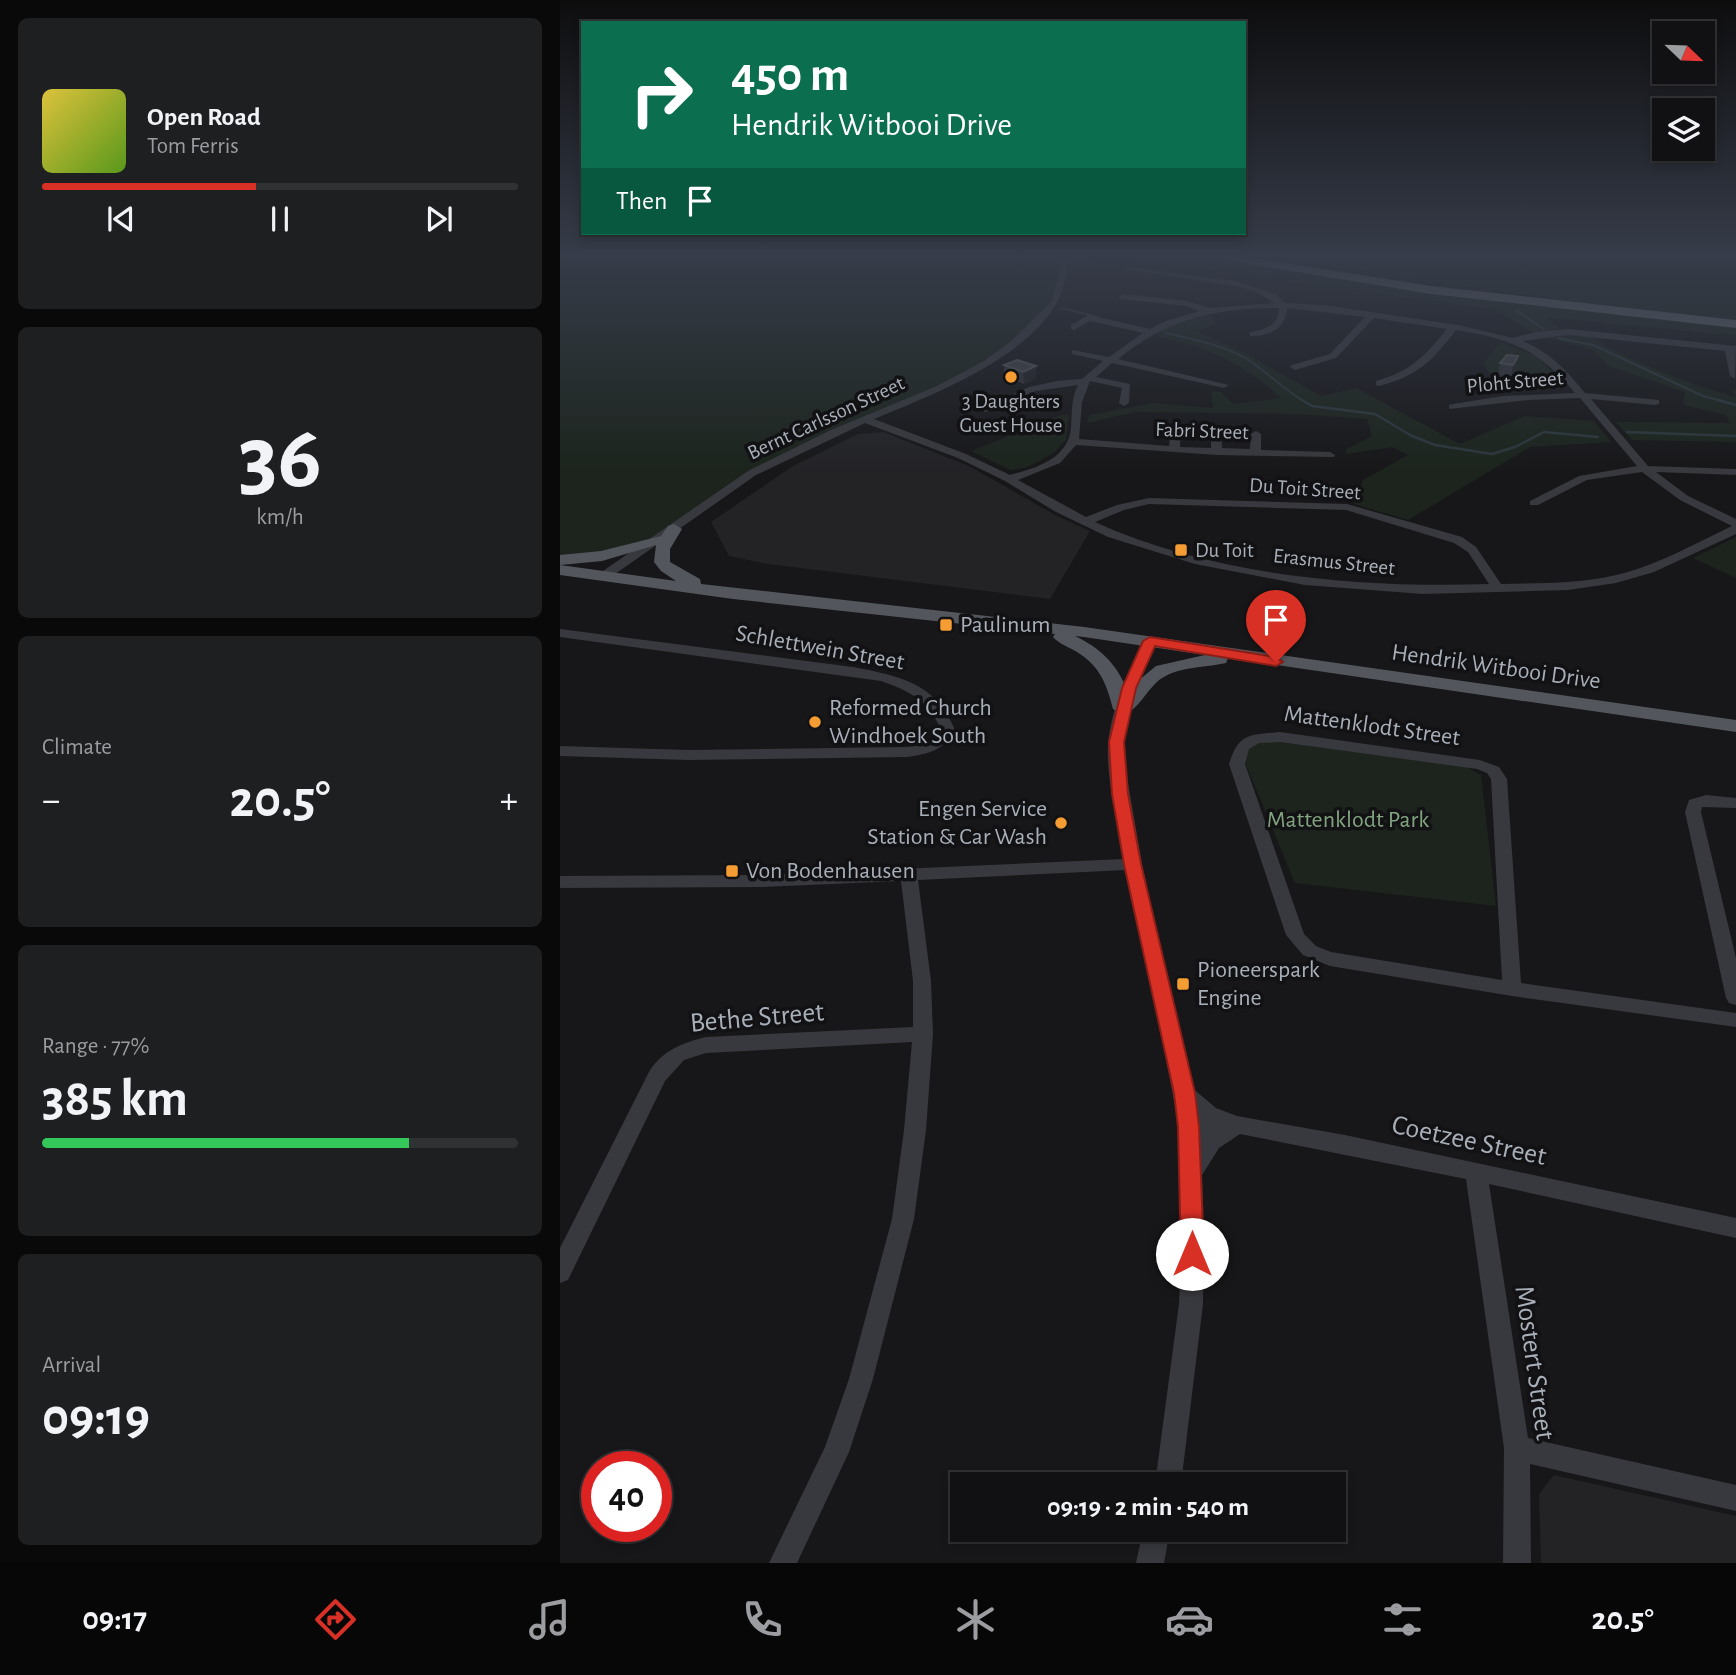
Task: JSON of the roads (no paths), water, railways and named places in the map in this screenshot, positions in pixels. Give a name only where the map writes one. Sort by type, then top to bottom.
[{"type":"main road","points":[[674,529],[659,552],[660,558],[673,572],[694,583]]},
{"type":"main road","points":[[560,562],[602,556],[657,540]]},
{"type":"main road","name":"Hendrik Witbooi Drive","points":[[560,562],[733,594],[756,594]]},
{"type":"main road","name":"Hendrik Witbooi Drive","points":[[560,570],[694,583],[756,594],[1149,644],[1736,726]]},
{"type":"main road","name":"Hendrik Witbooi Drive","points":[[985,623],[1062,637],[1149,644],[1224,659],[1249,658]]},
{"type":"main road","points":[[1062,637],[1091,650],[1104,662],[1112,674],[1123,709]]},
{"type":"main road","points":[[1123,709],[1137,689],[1153,674],[1179,665],[1224,659]]},
{"type":"street","name":"Bernt Carlsson Street","points":[[608,573],[752,473],[835,432],[966,375],[1012,345],[1034,326]]},
{"type":"street","points":[[1125,326],[1152,332]]},
{"type":"street","points":[[1009,479],[1048,465],[1061,456],[1073,442],[1077,406],[1086,380],[1163,326]]},
{"type":"street","points":[[1253,334],[1278,326]]},
{"type":"street","points":[[1295,367],[1333,356],[1362,326]]},
{"type":"street","points":[[1433,326],[1513,341],[1550,359],[1646,470],[1684,498],[1736,527]]},
{"type":"street","points":[[1379,383],[1398,379],[1418,369],[1452,329]]},
{"type":"street","points":[[1513,341],[1535,335],[1568,332],[1732,348],[1735,376]]},
{"type":"street","points":[[1075,352],[1224,385]]},
{"type":"street","points":[[985,409],[1029,388],[1086,380],[1127,386],[1124,403]]},
{"type":"street","name":"Ploht Street","points":[[1453,407],[1484,401],[1581,395],[1655,402]]},
{"type":"street","points":[[897,430],[890,424],[890,416],[902,404]]},
{"type":"street","name":"Erasmus Street","points":[[864,419],[962,456],[1009,479],[1045,502],[1130,540],[1195,560],[1304,581],[1397,589],[1567,586],[1625,577],[1663,565],[1736,527]]},
{"type":"street","points":[[835,432],[867,428],[897,430]]},
{"type":"street","points":[[1174,450],[1176,428]]},
{"type":"street","points":[[1216,431],[1217,452]]},
{"type":"street","points":[[1255,453],[1256,434]]},
{"type":"street","name":"Fabri Street","points":[[1073,442],[1174,450],[1330,454]]},
{"type":"street","points":[[1534,503],[1582,478],[1646,470],[1736,472]]},
{"type":"street","name":"Du Toit Street","points":[[1085,522],[1121,507],[1149,501],[1347,507],[1458,540],[1472,550],[1498,589]]},
{"type":"street","name":"Schlettwein Street","points":[[560,633],[855,673],[905,684],[932,702],[943,716],[947,730],[942,743],[928,750],[907,752],[689,755],[560,751]]},
{"type":"street","points":[[1149,644],[1129,688],[1123,709],[1116,760],[1133,864],[1184,1093],[1189,1127],[1191,1304],[1170,1472]]},
{"type":"street","name":"Mattenklodt Street","points":[[1512,989],[1499,779],[1493,770],[1480,765],[1280,737],[1255,738],[1242,747],[1237,764],[1301,946],[1329,959],[1512,989],[1736,1020]]},
{"type":"street","points":[[1736,803],[1706,800],[1695,804],[1693,812],[1736,998]]},
{"type":"street","points":[[560,882],[706,882],[909,876],[1133,864]]},
{"type":"street","points":[[783,1563],[836,1452],[861,1379],[903,1219],[915,1130],[923,1034],[921,969],[909,876]]},
{"type":"street","name":"Bethe Street","points":[[560,1272],[657,1076],[668,1060],[683,1049],[706,1045],[923,1034]]},
{"type":"street","points":[[1184,1093],[1209,1115],[1240,1125]]},
{"type":"street","points":[[1191,1176],[1205,1146],[1214,1137],[1240,1125]]},
{"type":"street","name":"Coetzee Street","points":[[1189,1127],[1240,1125],[1736,1228]]},
{"type":"street","name":"Mostert Street","points":[[1476,1173],[1517,1448],[1517,1563]]},
{"type":"street","points":[[1517,1448],[1736,1498]]},
{"type":"street","points":[[1150,1563],[1154,1542]]},
{"type":"waterway","points":[[1539,326],[1544,329]]},
{"type":"waterway","points":[[1166,333],[1234,352],[1305,402]]},
{"type":"waterway","points":[[1558,338],[1593,345],[1703,396],[1725,402]]},
{"type":"waterway","points":[[1302,400],[1312,406],[1375,414],[1410,435],[1435,445],[1492,454],[1515,447],[1544,432],[1598,437]]},
{"type":"waterway","points":[[1718,400],[1736,405]]},
{"type":"waterway","points":[[1627,432],[1736,436]]},
{"type":"place","name":"3 Daughters Guest House","points":[[1011,377]]},
{"type":"place","name":"Du Toit","points":[[1181,550]]},
{"type":"place","name":"Paulinum","points":[[946,625]]},
{"type":"place","name":"Reformed Church Windhoek South","points":[[815,722]]},
{"type":"place","name":"Engen Service Station & Car Wash","points":[[1061,823]]},
{"type":"place","name":"Von Bodenhausen","points":[[732,871]]},
{"type":"place","name":"Pioneerspark Engine","points":[[1183,984]]},
{"type":"park label","name":"Mattenklodt Park","points":[[1348,820]]}]
